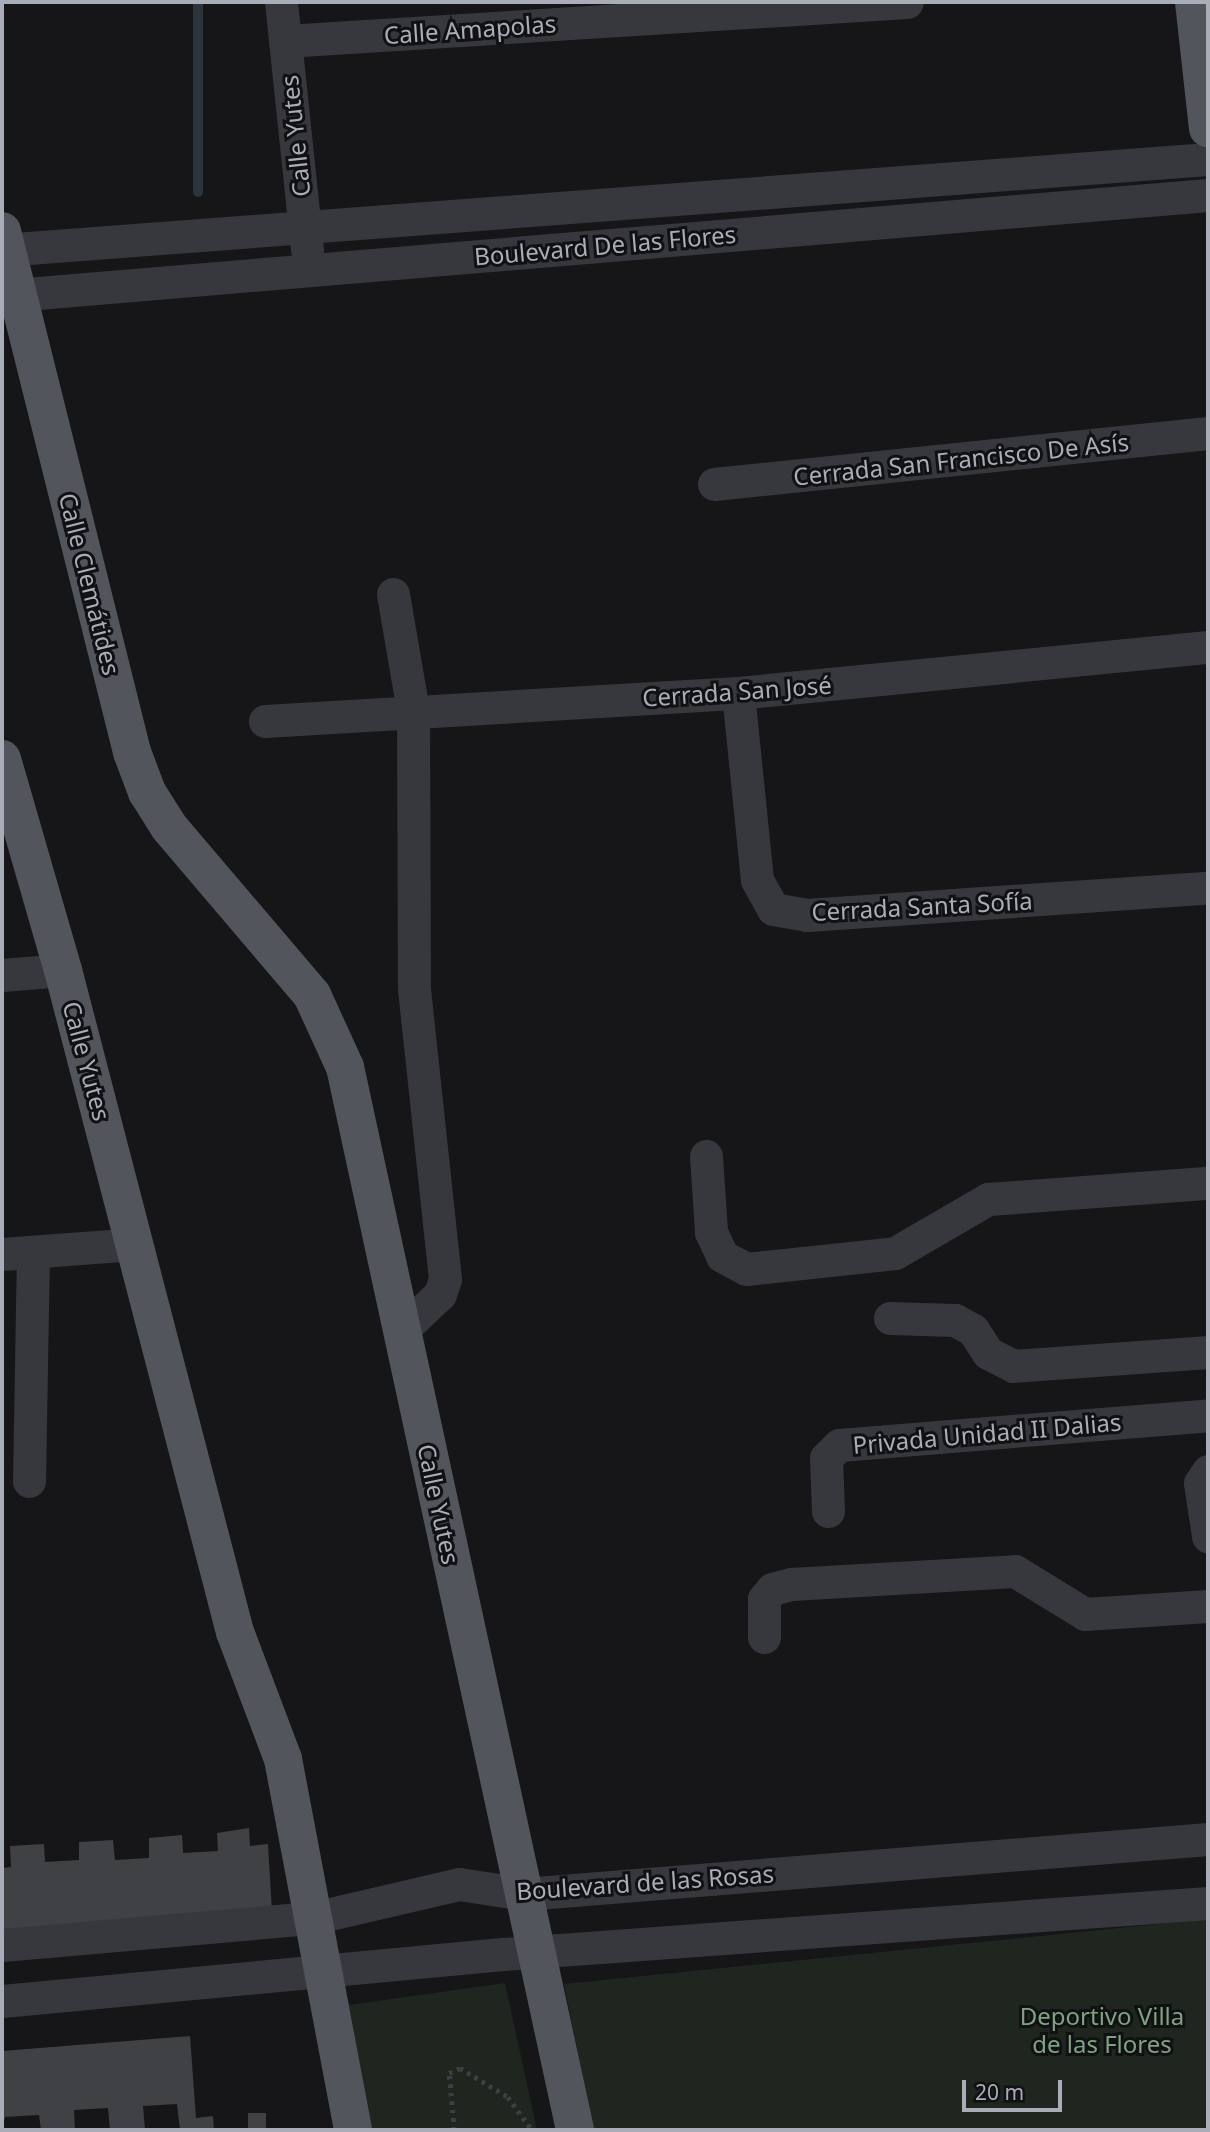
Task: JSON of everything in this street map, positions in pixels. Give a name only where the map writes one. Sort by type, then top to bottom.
[{"type":"main road","points":[[1194,2],[1208,128]]},
{"type":"main road","name":"Calle Clemátides","points":[[4,244],[10,295],[132,752],[169,827],[237,909]]},
{"type":"main road","points":[[2,759],[63,970]]},
{"type":"main road","name":"Calle Yutes","points":[[237,909],[313,995],[329,1024],[345,1067],[575,2130]]},
{"type":"main road","name":"Calle Yutes","points":[[63,970],[235,1632],[283,1759],[353,2130]]},
{"type":"street","name":"Calle Yutes","points":[[281,2],[308,270]]},
{"type":"street","name":"Calle Amapolas","points":[[285,41],[907,2]]},
{"type":"street","name":"Boulevard De las Flores","points":[[4,244],[305,227],[1208,159]]},
{"type":"street","name":"Boulevard De las Flores","points":[[10,295],[1208,195]]},
{"type":"street","name":"Cerrada San Francisco De Asís","points":[[713,484],[1208,433]]},
{"type":"street","points":[[393,594],[413,711],[414,989],[445,1279],[440,1294],[401,1331]]},
{"type":"street","name":"Cerrada San José","points":[[265,721],[738,693],[1208,647]]},
{"type":"street","name":"Cerrada Santa Sofía","points":[[738,693],[757,880],[773,909],[807,915],[1208,888]]},
{"type":"street","points":[[2,975],[63,970]]},
{"type":"street","points":[[706,1156],[711,1232],[722,1256],[746,1269],[895,1253],[988,1199],[1208,1183]]},
{"type":"street","points":[[29,1481],[17,1253],[134,1244]]},
{"type":"street","points":[[890,1318],[955,1320],[973,1330],[988,1353],[1013,1366],[1208,1352]]},
{"type":"street","name":"Privada Unidad II Dalias","points":[[828,1511],[826,1458],[839,1445],[1208,1415]]},
{"type":"street","points":[[1208,1471],[1200,1483],[1208,1536]]},
{"type":"street","points":[[764,1637],[764,1599],[772,1589],[792,1584],[1015,1571],[1085,1614],[1208,1606]]},
{"type":"street","name":"Boulevard de las Rosas","points":[[2,1945],[313,1918],[436,1886],[524,1894],[1208,1839]]},
{"type":"street","points":[[2,2001],[324,1972],[1208,1903]]},
{"type":"path","points":[[454,2130],[449,2073],[460,2068],[508,2097],[532,2130]]},
{"type":"green space","name":"Deportivo Villa de las Flores","points":[[1208,1919],[1208,2130],[593,2130],[564,1984]]},
{"type":"green space","points":[[505,1983],[537,2130],[372,2130],[349,2005]]},
{"type":"building","points":[[249,1828],[250,1846],[268,1844],[272,1912],[2,1932],[2,1868],[11,1867],[10,1846],[44,1844],[45,1862],[79,1860],[79,1842],[113,1840],[115,1860],[149,1858],[149,1838],[182,1835],[183,1853],[218,1851],[217,1833]]},
{"type":"building","points":[[190,2036],[196,2118],[213,2116],[214,2130],[180,2130],[177,2104],[143,2106],[145,2130],[110,2130],[108,2108],[74,2110],[75,2130],[41,2130],[39,2115],[5,2117],[2,2130],[2,2051]]},
{"type":"building","points":[[248,2113],[266,2113],[266,2130],[248,2130]]},
{"type":"waterway","points":[[198,2],[198,192]]}]
